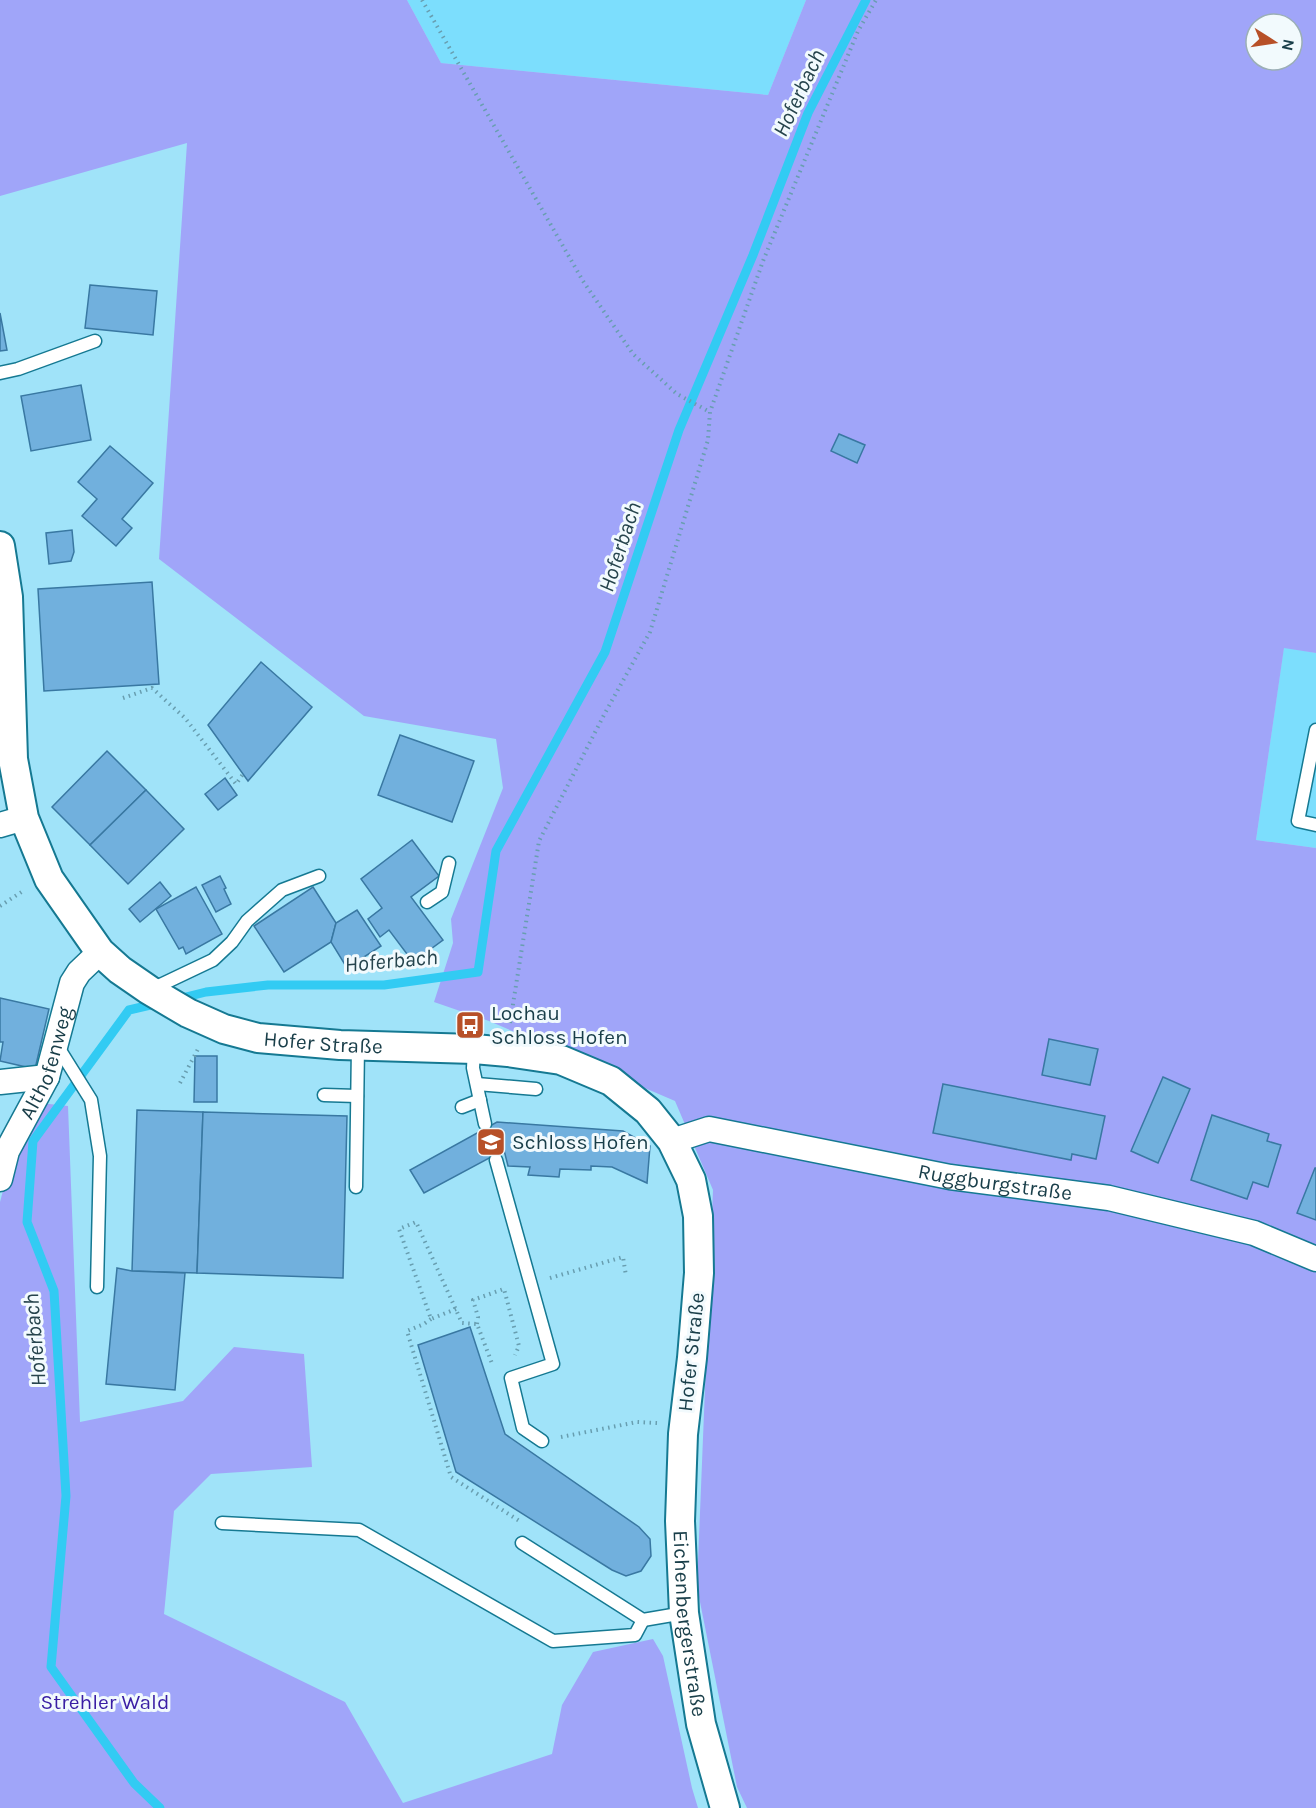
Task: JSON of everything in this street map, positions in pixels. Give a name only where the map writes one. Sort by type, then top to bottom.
[{"type":"street","name":"Hofer Straße","points":[[0,546],[8,597],[13,759],[12,821],[100,952],[120,970],[189,1013],[225,1029],[258,1038],[358,1046],[474,1049],[561,1060],[611,1081],[648,1111],[672,1141],[691,1180],[698,1216],[698,1285],[692,1358],[670,1428]]},
{"type":"street","name":"Althofenweg","points":[[0,1179],[7,1151],[47,1077],[72,983],[79,972],[100,952]]},
{"type":"street","points":[[0,1082],[47,1077]]},
{"type":"street","name":"Ruggburgstraße","points":[[672,1141],[710,1129],[950,1177],[1109,1198],[1254,1233],[1316,1259]]},
{"type":"street","name":"Eichenbergerstraße","points":[[670,1428],[680,1521],[684,1612],[701,1724],[725,1808]]},
{"type":"lane","points":[[0,373],[18,369],[95,341]]},
{"type":"lane","points":[[1316,730],[1298,821],[1316,825]]},
{"type":"lane","points":[[427,902],[442,892],[449,863]]},
{"type":"lane","points":[[154,993],[213,960],[232,942],[247,921],[282,890],[319,876]]},
{"type":"lane","points":[[55,1043],[91,1100],[100,1156],[97,1287]]},
{"type":"lane","points":[[356,1187],[358,1046]]},
{"type":"lane","points":[[474,1049],[473,1068],[486,1124]]},
{"type":"lane","points":[[477,1084],[536,1089]]},
{"type":"lane","points":[[324,1095],[359,1102]]},
{"type":"lane","points":[[462,1107],[480,1100]]},
{"type":"lane","points":[[496,1160],[553,1364],[511,1378],[523,1428],[542,1441]]},
{"type":"lane","points":[[222,1523],[358,1530],[554,1641],[634,1635],[644,1620]]},
{"type":"lane","points":[[522,1543],[644,1620],[684,1612]]},
{"type":"path","points":[[422,0],[583,281],[633,354],[677,394],[710,412]]},
{"type":"path","points":[[509,1034],[539,841],[650,632],[708,440],[710,412],[763,261],[858,31],[876,0]]},
{"type":"path","points":[[123,698],[152,688],[185,718],[236,783],[243,774]]},
{"type":"path","points":[[0,906],[24,891]]},
{"type":"path","points":[[180,1083],[200,1047]]},
{"type":"path","points":[[431,1318],[399,1229],[416,1222],[462,1323],[477,1324]]},
{"type":"path","points":[[553,1287],[550,1277],[622,1257],[626,1276]]},
{"type":"path","points":[[504,1289],[519,1346],[511,1378],[493,1366],[477,1324],[478,1317],[473,1300],[504,1289]]},
{"type":"path","points":[[451,1477],[407,1331],[424,1324],[431,1318],[456,1309]]},
{"type":"path","points":[[542,1441],[637,1422],[670,1428]]},
{"type":"shaded area","points":[[407,0],[806,0],[768,95],[441,63]]},
{"type":"shaded area","points":[[1284,647],[1316,653],[1316,848],[1256,840]]},
{"type":"green space","points":[[0,0],[407,0],[441,63],[768,95],[806,0],[1316,0],[1316,653],[1284,648],[1256,840],[1316,848],[1316,1808],[747,1808],[737,1787],[697,1587],[713,1190],[675,1101],[489,1021],[434,1002],[453,943],[451,919],[503,788],[496,739],[364,716],[159,559],[187,143],[0,196]]},
{"type":"green space","name":"Strehler Wald","points":[[40,1103],[68,1106],[80,1422],[183,1401],[234,1347],[304,1354],[312,1467],[211,1474],[174,1511],[164,1614],[345,1702],[403,1803],[552,1754],[562,1705],[593,1652],[653,1639],[663,1656],[698,1808],[0,1808],[0,1202],[13,1153]]},
{"type":"building","points":[[90,285],[157,291],[153,335],[85,328]]},
{"type":"building","points":[[0,313],[7,350],[0,351]]},
{"type":"building","points":[[81,385],[91,440],[31,451],[21,396]]},
{"type":"building","points":[[839,434],[865,445],[857,463],[831,451]]},
{"type":"building","points":[[110,446],[153,483],[122,519],[132,528],[116,546],[82,516],[97,499],[78,482]]},
{"type":"building","points":[[72,530],[74,552],[71,561],[49,564],[46,533]]},
{"type":"building","points":[[152,582],[159,684],[44,691],[38,589]]},
{"type":"building","points":[[261,662],[312,707],[248,781],[208,725]]},
{"type":"building","points":[[400,735],[474,761],[452,822],[378,795]]},
{"type":"building","points":[[107,751],[146,790],[90,845],[52,807]]},
{"type":"building","points":[[225,778],[237,795],[218,810],[205,794]]},
{"type":"building","points":[[146,790],[184,829],[128,884],[90,845]]},
{"type":"building","points":[[412,840],[439,876],[411,897],[443,940],[413,962],[389,930],[380,937],[368,919],[382,908],[361,879]]},
{"type":"building","points":[[220,876],[231,904],[216,912],[202,885]]},
{"type":"building","points":[[160,882],[171,896],[140,922],[129,909]]},
{"type":"building","points":[[196,887],[222,934],[186,954],[183,947],[179,949],[156,909]]},
{"type":"building","points":[[313,887],[336,923],[331,942],[284,972],[254,926]]},
{"type":"building","points":[[357,910],[381,946],[347,968],[331,942],[336,923]]},
{"type":"building","points":[[0,998],[49,1009],[35,1069],[0,1061],[3,1042],[0,1042]]},
{"type":"building","points":[[1049,1039],[1098,1049],[1090,1085],[1042,1075]]},
{"type":"building","points":[[195,1056],[217,1056],[217,1102],[194,1102]]},
{"type":"building","points":[[1163,1077],[1190,1089],[1158,1163],[1131,1151]]},
{"type":"building","points":[[943,1084],[1105,1116],[1096,1159],[1072,1154],[1071,1160],[933,1133]]},
{"type":"building","points":[[137,1110],[203,1112],[197,1273],[132,1271]]},
{"type":"building","points":[[203,1112],[347,1116],[343,1278],[197,1273]]},
{"type":"building","points":[[1212,1115],[1269,1134],[1267,1141],[1281,1145],[1268,1187],[1253,1182],[1247,1199],[1191,1180]]},
{"type":"building","name":"Schloss Hofen","points":[[497,1122],[623,1131],[650,1146],[647,1183],[612,1167],[591,1166],[591,1170],[560,1169],[559,1177],[528,1175],[530,1167],[508,1166],[504,1150],[424,1193],[410,1170]]},
{"type":"building","points":[[1316,1168],[1316,1220],[1297,1213]]},
{"type":"building","points":[[117,1268],[132,1271],[185,1273],[175,1390],[106,1384]]},
{"type":"building","points":[[470,1327],[505,1434],[639,1527],[650,1539],[651,1556],[641,1571],[626,1576],[612,1570],[456,1472],[418,1345]]},
{"type":"waterway","name":"Hoferbach","points":[[178,999],[206,992],[268,985],[384,985],[478,972],[496,851],[605,652],[679,430],[753,255],[808,113],[866,0]]},
{"type":"waterway","name":"Hoferbach","points":[[159,1003],[129,1010],[33,1141],[27,1222],[54,1291],[66,1496],[51,1667],[134,1783],[160,1808]]},
{"type":"place","name":"Lochau Schloss Hofen","points":[[470,1025]]},
{"type":"place","name":"Schloss Hofen","points":[[491,1142]]}]
